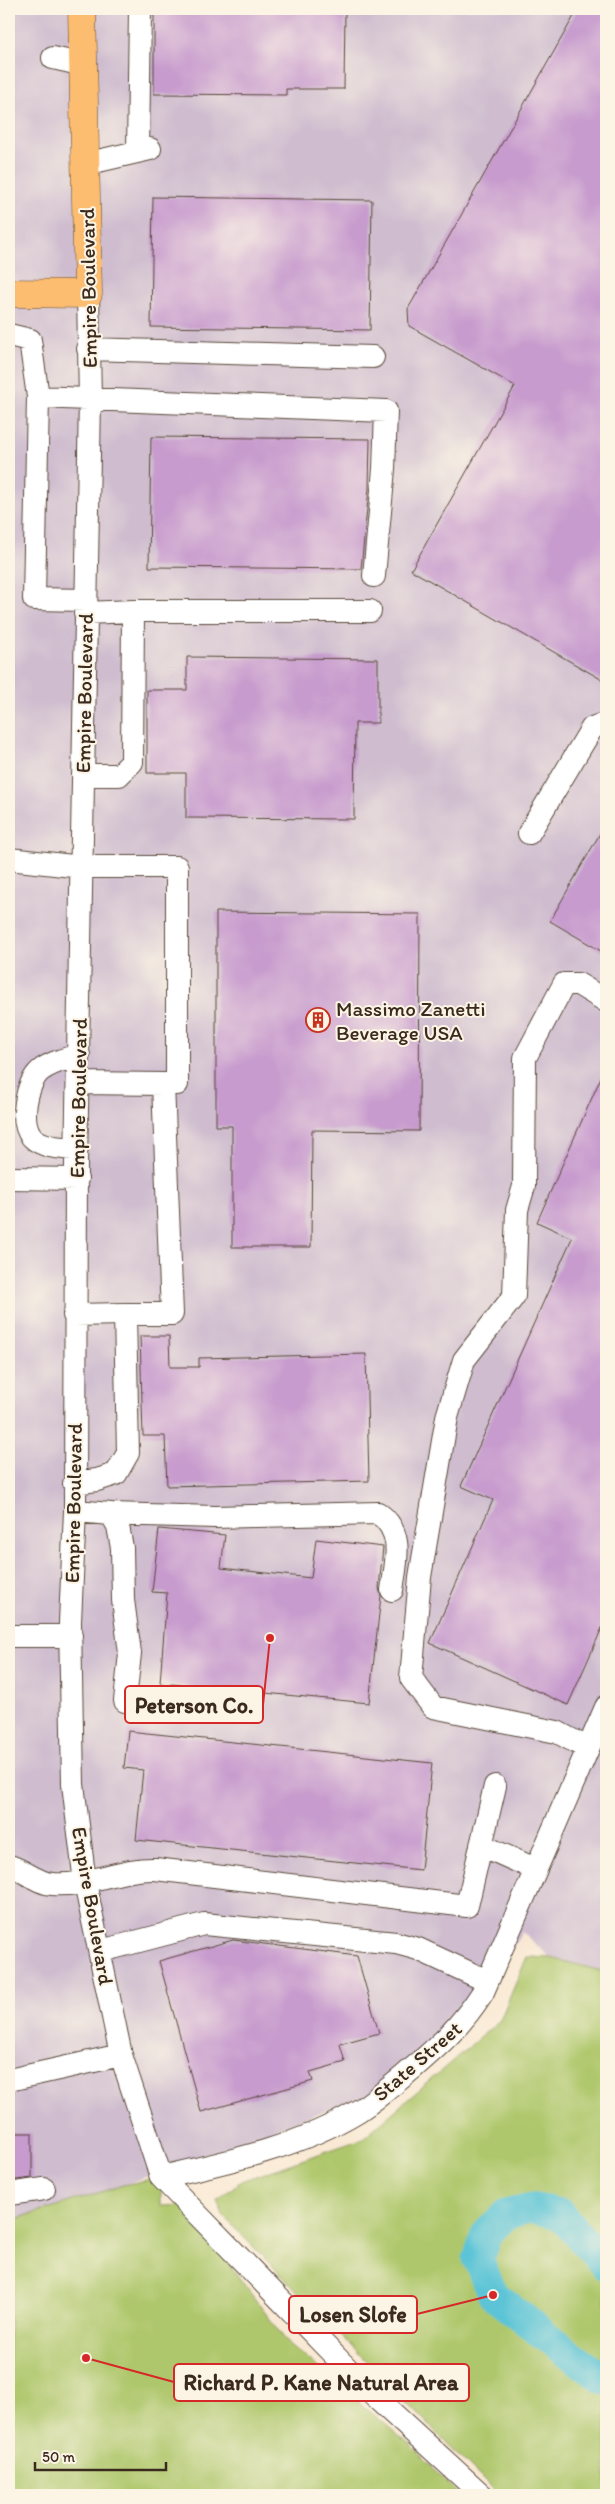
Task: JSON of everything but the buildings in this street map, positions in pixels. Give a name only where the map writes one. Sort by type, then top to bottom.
[{"type":"main road","name":"Empire Boulevard","points":[[82,9],[88,294]]},
{"type":"main road","points":[[9,294],[88,294]]},
{"type":"street","points":[[85,164],[144,150],[140,9]]},
{"type":"street","points":[[53,58],[84,65]]},
{"type":"street","name":"Empire Boulevard","points":[[88,294],[90,400],[74,1315],[75,1511],[71,1636],[73,1784],[85,1883],[101,1950],[121,2055],[161,2177]]},
{"type":"street","points":[[9,335],[30,340],[38,396],[34,599],[86,607],[133,611],[370,611]]},
{"type":"street","points":[[88,349],[373,357]]},
{"type":"street","points":[[38,396],[90,400],[386,411],[384,469],[374,576]]},
{"type":"street","points":[[82,775],[119,775],[132,762],[133,611]]},
{"type":"street","points":[[529,833],[592,728],[606,722]]},
{"type":"street","points":[[9,859],[82,866],[177,867],[177,1084],[79,1083]]},
{"type":"street","points":[[587,1748],[557,1732],[434,1708],[411,1678],[420,1577],[447,1417],[464,1360],[514,1296],[517,1210],[524,1186],[525,1058],[564,984],[578,984],[606,1001]]},
{"type":"street","points":[[77,1149],[41,1142],[32,1136],[26,1120],[30,1087],[39,1072],[53,1063],[79,1055]]},
{"type":"street","points":[[74,1315],[172,1314],[163,1084]]},
{"type":"street","points":[[9,1178],[77,1179]]},
{"type":"street","points":[[74,1483],[97,1480],[116,1474],[128,1453],[125,1314]]},
{"type":"street","points":[[75,1511],[216,1517],[378,1513],[390,1525],[397,1540],[392,1590]]},
{"type":"street","points":[[111,1514],[118,1526],[122,1548],[123,1600],[130,1654],[124,1701]]},
{"type":"street","points":[[9,1636],[71,1636]]},
{"type":"street","name":"State Street","points":[[161,2177],[242,2159],[326,2128],[358,2111],[383,2093],[448,2039],[466,2018],[487,1981],[606,1708]]},
{"type":"street","points":[[9,1866],[50,1884],[85,1883],[135,1869],[155,1869],[467,1906],[495,1786]]},
{"type":"street","points":[[481,1845],[535,1869]]},
{"type":"street","points":[[101,1950],[204,1924],[396,1944],[418,1949],[487,1981]]},
{"type":"street","points":[[9,2080],[121,2055]]},
{"type":"street","points":[[161,2177],[376,2397],[482,2495]]},
{"type":"street","points":[[9,2194],[44,2189]]},
{"type":"shaded area","points":[[9,9],[606,9],[606,1972],[551,1958],[522,1932],[506,1960],[392,2086],[123,2185],[9,2221]]},
{"type":"green space","points":[[527,1957],[551,1958],[606,1972],[606,2495],[498,2495],[224,2217],[217,2200],[241,2181],[362,2139],[500,2020]]},
{"type":"green space","points":[[161,2177],[161,2206],[185,2205],[287,2342],[410,2445],[460,2495],[9,2495],[9,2221],[123,2185]]},
{"type":"waterway","points":[[606,2266],[560,2214],[531,2208],[506,2214],[486,2235],[478,2259],[493,2295],[573,2357],[606,2379]]},
{"type":"place","name":"Massimo Zanetti Beverage USA","points":[[318,1020]]},
{"type":"place","name":"Peterson Co.","points":[[270,1638]]},
{"type":"place","name":"Losen Slofe","points":[[493,2295]]},
{"type":"place","name":"Richard P. Kane Natural Area","points":[[86,2358]]}]
